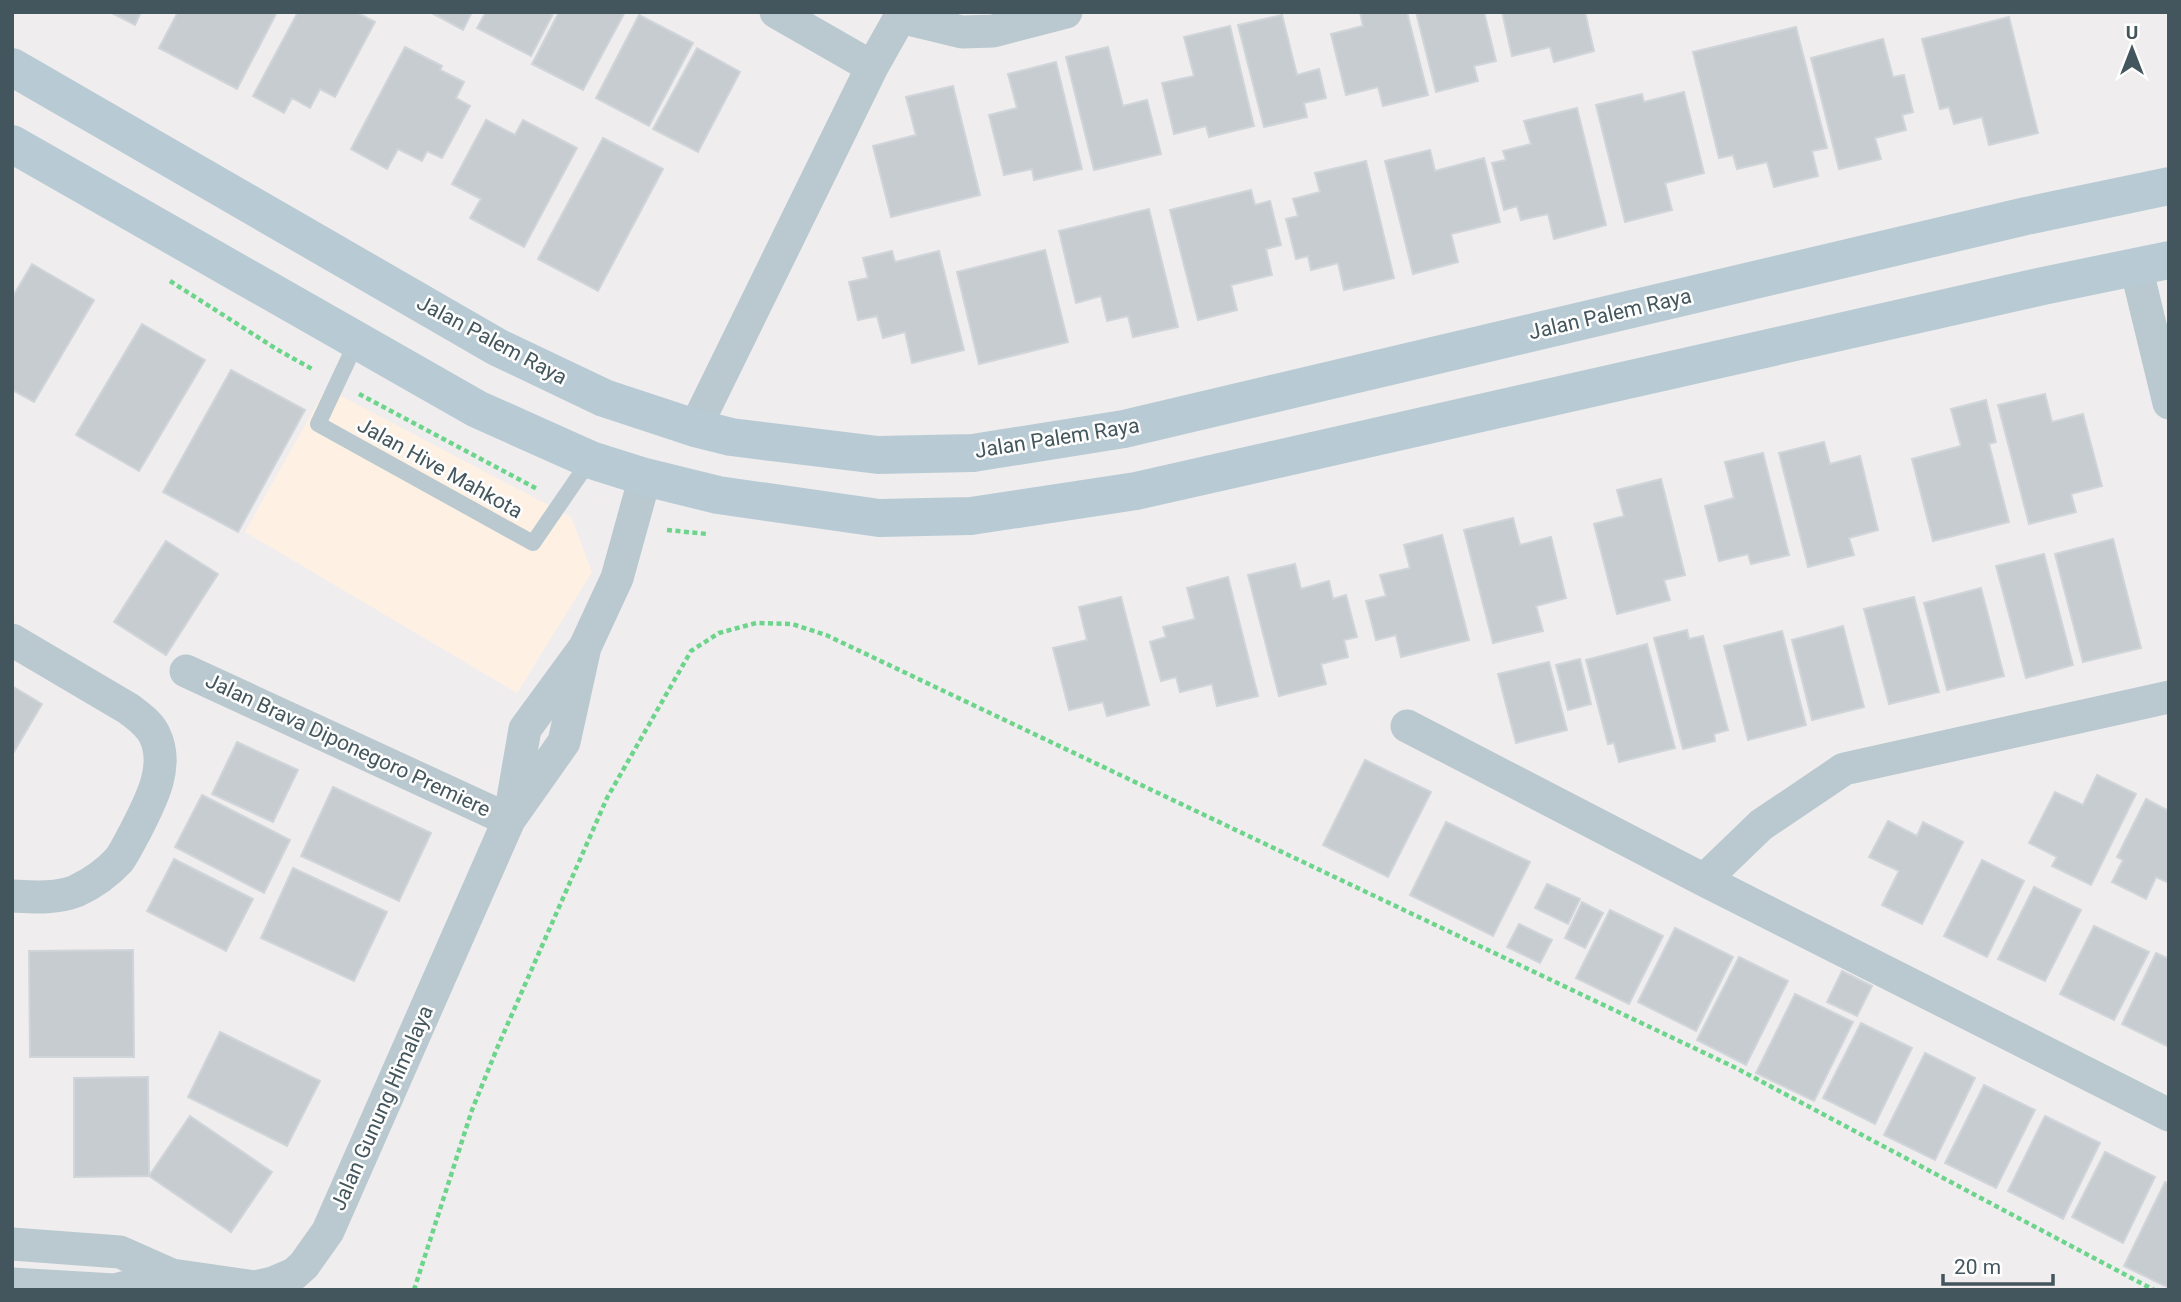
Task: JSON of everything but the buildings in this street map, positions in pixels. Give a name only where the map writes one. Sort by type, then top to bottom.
[{"type":"street","points":[[776,12],[872,67]]},
{"type":"street","points":[[695,428],[872,67],[902,15],[962,32],[993,31],[1066,12]]},
{"type":"street","name":"Jalan Palem Raya","points":[[12,67],[497,348],[604,398],[731,437],[878,455],[973,453],[1124,429],[2026,216],[2169,186]]},
{"type":"street","points":[[12,144],[477,409],[591,460],[718,495],[878,518],[971,516],[1136,491],[2153,263],[2169,403]]},
{"type":"street","name":"Jalan Gunung Himalaya","points":[[12,1244],[120,1252],[172,1275],[254,1287],[294,1274],[304,1265],[328,1231],[509,820],[525,729],[585,647],[617,578],[645,477]]},
{"type":"street","points":[[12,640],[145,721],[155,735],[159,764],[151,801],[120,859],[108,870],[75,891],[48,897],[12,896]]},
{"type":"street","name":"Jalan Brava Diponegoro Premiere","points":[[186,671],[509,820]]},
{"type":"street","points":[[1704,880],[1761,825],[1844,769],[2169,697]]},
{"type":"street","points":[[1407,726],[1704,880],[2169,1115]]},
{"type":"street","name":"Jalan Gunung Himalaya","points":[[12,1284],[114,1290],[172,1275]]},
{"type":"lane","name":"Jalan Hive Mahkota","points":[[357,341],[318,424],[533,543],[591,460]]},
{"type":"path","points":[[414,1290],[472,1110],[607,799],[691,651],[719,633],[756,623],[792,624],[826,635],[1724,1062],[2154,1290]]},
{"type":"shaded area","points":[[326,388],[571,517],[592,572],[517,693],[245,532]]}]
